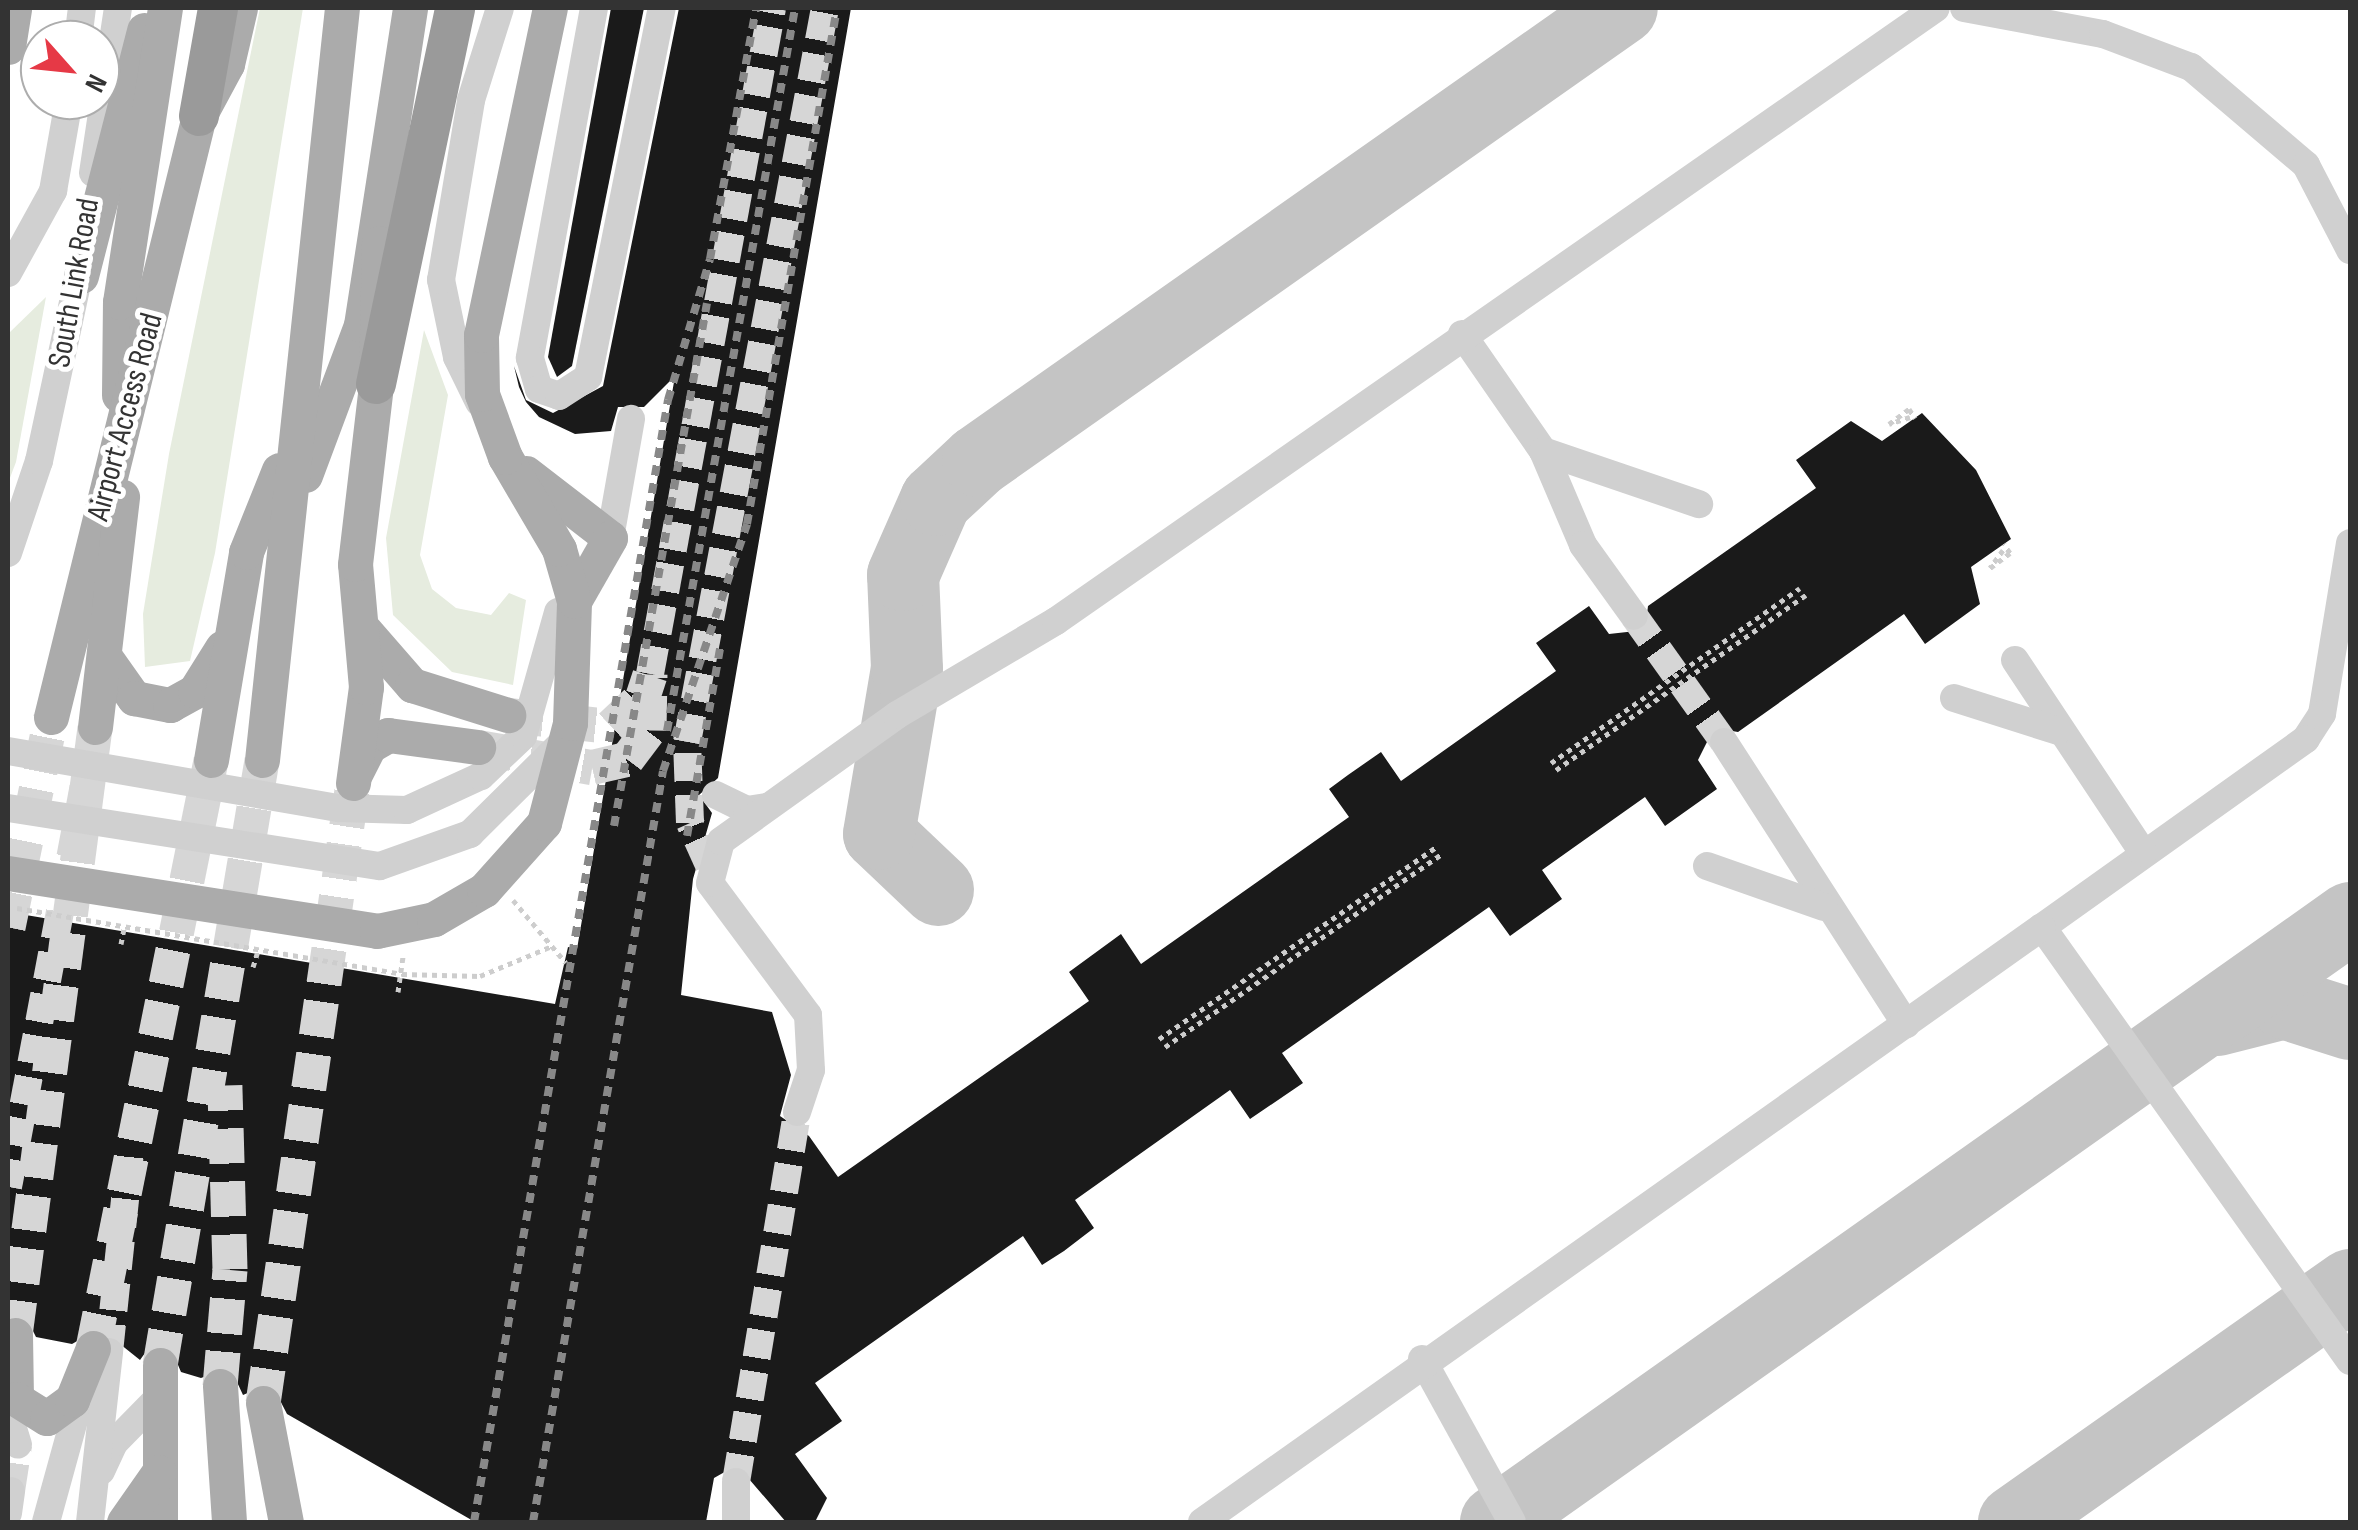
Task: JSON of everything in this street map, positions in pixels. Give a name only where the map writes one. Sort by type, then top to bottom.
[{"type":"highway","points":[[200,8],[192,57],[200,116]]},
{"type":"highway","points":[[200,116],[218,8]]},
{"type":"highway","points":[[376,384],[409,146],[455,8]]},
{"type":"main road","points":[[8,47],[14,8]]},
{"type":"main road","points":[[81,276],[150,8]]},
{"type":"main road","points":[[118,446],[120,302],[137,50],[166,8]]},
{"type":"main road","name":"Airport Access Road","points":[[51,717],[200,116],[228,64],[240,8]]},
{"type":"main road","points":[[262,760],[340,60],[342,8]]},
{"type":"main road","points":[[340,60],[351,8]]},
{"type":"main road","points":[[285,527],[361,325],[378,243],[409,146],[410,8]]},
{"type":"main road","points":[[8,873],[366,931],[434,918],[496,880],[544,823],[567,738],[574,601],[560,549],[505,456],[482,394],[481,334],[550,8]]},
{"type":"main road","points":[[378,243],[376,384],[357,601],[366,686],[353,782],[369,746],[388,735],[478,748]]},
{"type":"main road","points":[[95,726],[107,660],[132,397]]},
{"type":"main road","points":[[211,760],[246,552],[297,426]]},
{"type":"main road","points":[[505,456],[610,538],[574,601]]},
{"type":"main road","points":[[357,601],[390,671],[440,698],[508,716]]},
{"type":"main road","points":[[107,660],[134,698],[184,699],[204,680],[238,606]]},
{"type":"main road","points":[[15,1335],[9,1380],[28,1414],[47,1418],[64,1411],[97,1356]]},
{"type":"main road","points":[[159,1382],[160,1522]]},
{"type":"main road","points":[[220,1386],[216,1427],[229,1522]]},
{"type":"main road","points":[[263,1403],[286,1522]]},
{"type":"main road","points":[[124,1522],[159,1457]]},
{"type":"main road","points":[[159,1457],[184,1522]]},
{"type":"street","points":[[118,8],[137,50]]},
{"type":"street","points":[[8,751],[339,808],[407,810],[481,776],[523,736],[556,646],[554,554],[540,509],[457,357],[441,280],[472,100],[500,8]]},
{"type":"street","points":[[594,8],[530,358],[539,390],[559,396],[588,377],[662,8]]},
{"type":"street","points":[[1964,8],[2103,34],[2191,67],[2306,165],[2350,250]]},
{"type":"street","points":[[797,1112],[811,1070],[808,1015],[710,883],[721,841],[897,715],[1056,622],[1921,10]]},
{"type":"street","points":[[8,273],[53,190],[65,120]]},
{"type":"street","name":"South Link Road","points":[[8,553],[39,461],[81,276]]},
{"type":"street","points":[[1462,334],[1543,451],[1584,545],[1634,616]]},
{"type":"street","points":[[610,538],[631,419]]},
{"type":"street","points":[[1543,451],[1698,504]]},
{"type":"street","points":[[1202,1522],[1422,1359],[1906,1024],[2316,728],[2346,595],[2350,544]]},
{"type":"street","points":[[2014,660],[2143,853]]},
{"type":"street","points":[[1954,698],[2058,731]]},
{"type":"street","points":[[8,808],[380,866],[470,834],[567,738]]},
{"type":"street","points":[[1724,742],[1824,906],[1906,1024]]},
{"type":"street","points":[[716,795],[747,810],[767,807]]},
{"type":"street","points":[[1707,866],[1824,906]]},
{"type":"street","points":[[2042,927],[2350,1361]]},
{"type":"street","points":[[90,1522],[97,1356]]},
{"type":"street","points":[[46,1522],[97,1356]]},
{"type":"street","points":[[1422,1359],[1512,1522]]},
{"type":"street","points":[[94,1486],[114,1443],[159,1382]]},
{"type":"street","points":[[8,1412],[18,1445]]},
{"type":"street","points":[[736,1482],[736,1522]]},
{"type":"path","points":[[1909,410],[1912,418],[1888,424],[1909,410]]},
{"type":"path","points":[[2004,547],[2010,553],[1990,568],[2004,547]]},
{"type":"path","points":[[1550,763],[1800,588]]},
{"type":"path","points":[[1556,770],[1806,596]]},
{"type":"path","points":[[1159,1040],[1436,847]]},
{"type":"path","points":[[1165,1047],[1442,854]]},
{"type":"path","points":[[496,880],[566,963]]},
{"type":"path","points":[[8,906],[402,974],[480,976],[552,946]]},
{"type":"shaded area","points":[[260,8],[303,8],[215,553],[190,661],[145,667],[143,614],[169,454]]},
{"type":"shaded area","points":[[46,297],[16,462],[8,483],[8,334]]},
{"type":"shaded area","points":[[424,330],[448,395],[420,555],[432,589],[456,608],[491,615],[509,593],[526,600],[513,685],[452,672],[393,615],[386,538]]},
{"type":"building","points":[[611,8],[644,8],[572,366],[557,377],[548,357]]},
{"type":"building","points":[[679,8],[851,8],[718,778],[699,795],[712,813],[693,879],[681,995],[772,1012],[791,1075],[780,1116],[809,1136],[838,1177],[1089,1001],[1069,972],[1121,934],[1141,964],[1349,817],[1329,789],[1348,775],[1381,752],[1401,781],[1556,671],[1536,643],[1589,606],[1609,634],[1645,630],[1648,606],[1816,488],[1796,460],[1851,421],[1882,441],[1922,413],[1976,470],[2011,539],[1971,567],[1980,604],[1925,644],[1904,614],[1738,732],[1714,728],[1698,760],[1717,789],[1665,826],[1645,797],[1542,870],[1562,899],[1510,936],[1489,907],[1282,1053],[1303,1083],[1250,1119],[1230,1090],[1075,1200],[1094,1228],[1064,1251],[1042,1265],[1023,1236],[815,1383],[842,1421],[795,1454],[827,1498],[815,1522],[786,1522],[737,1465],[714,1478],[706,1522],[475,1522],[287,1414],[271,1383],[243,1395],[230,1367],[201,1378],[181,1372],[170,1346],[150,1346],[140,1360],[100,1328],[72,1344],[36,1337],[26,1317],[8,1316],[8,912],[555,1004],[568,947],[577,949],[675,376],[644,407],[618,407],[611,431],[575,434],[539,417],[526,402],[514,366],[526,400],[553,413],[603,386]]},
{"type":"taxiway","points":[[938,890],[879,834],[907,669],[903,575],[936,500],[978,461],[1622,8]]},
{"type":"taxiway","points":[[1496,1522],[2350,918]]},
{"type":"taxiway","points":[[2217,1020],[2284,1003],[2350,1024]]},
{"type":"taxiway","points":[[2014,1522],[2350,1285]]},
{"type":"tunnel","points":[[650,674],[772,8]]},
{"type":"tunnel","points":[[709,865],[690,823],[687,742],[825,8]]},
{"type":"tunnel","points":[[1634,616],[1724,742]]},
{"type":"tunnel","points":[[478,747],[592,767],[627,759],[649,730],[650,674]]},
{"type":"tunnel","points":[[508,715],[611,726],[643,696],[650,675]]},
{"type":"tunnel","points":[[8,927],[51,717]]},
{"type":"tunnel","points":[[8,1187],[95,727]]},
{"type":"tunnel","points":[[15,1335],[95,727]]},
{"type":"tunnel","points":[[93,1348],[211,760]]},
{"type":"tunnel","points":[[160,1365],[262,760]]},
{"type":"tunnel","points":[[263,1403],[353,783]]},
{"type":"tunnel","points":[[220,1386],[230,1269],[225,1085]]},
{"type":"tunnel","points":[[736,1482],[797,1112]]},
{"type":"tunnel","points":[[109,1352],[130,1152]]},
{"type":"tunnel","points":[[11,1491],[18,1445]]},
{"type":"railway","points":[[474,1522],[668,400],[710,259],[756,8]]},
{"type":"railway","points":[[667,731],[795,8]]},
{"type":"railway","points":[[533,1522],[663,771],[747,524],[837,8]]},
{"type":"railway","points":[[614,826],[707,303]]},
{"type":"railway","points":[[687,836],[720,648]]}]
